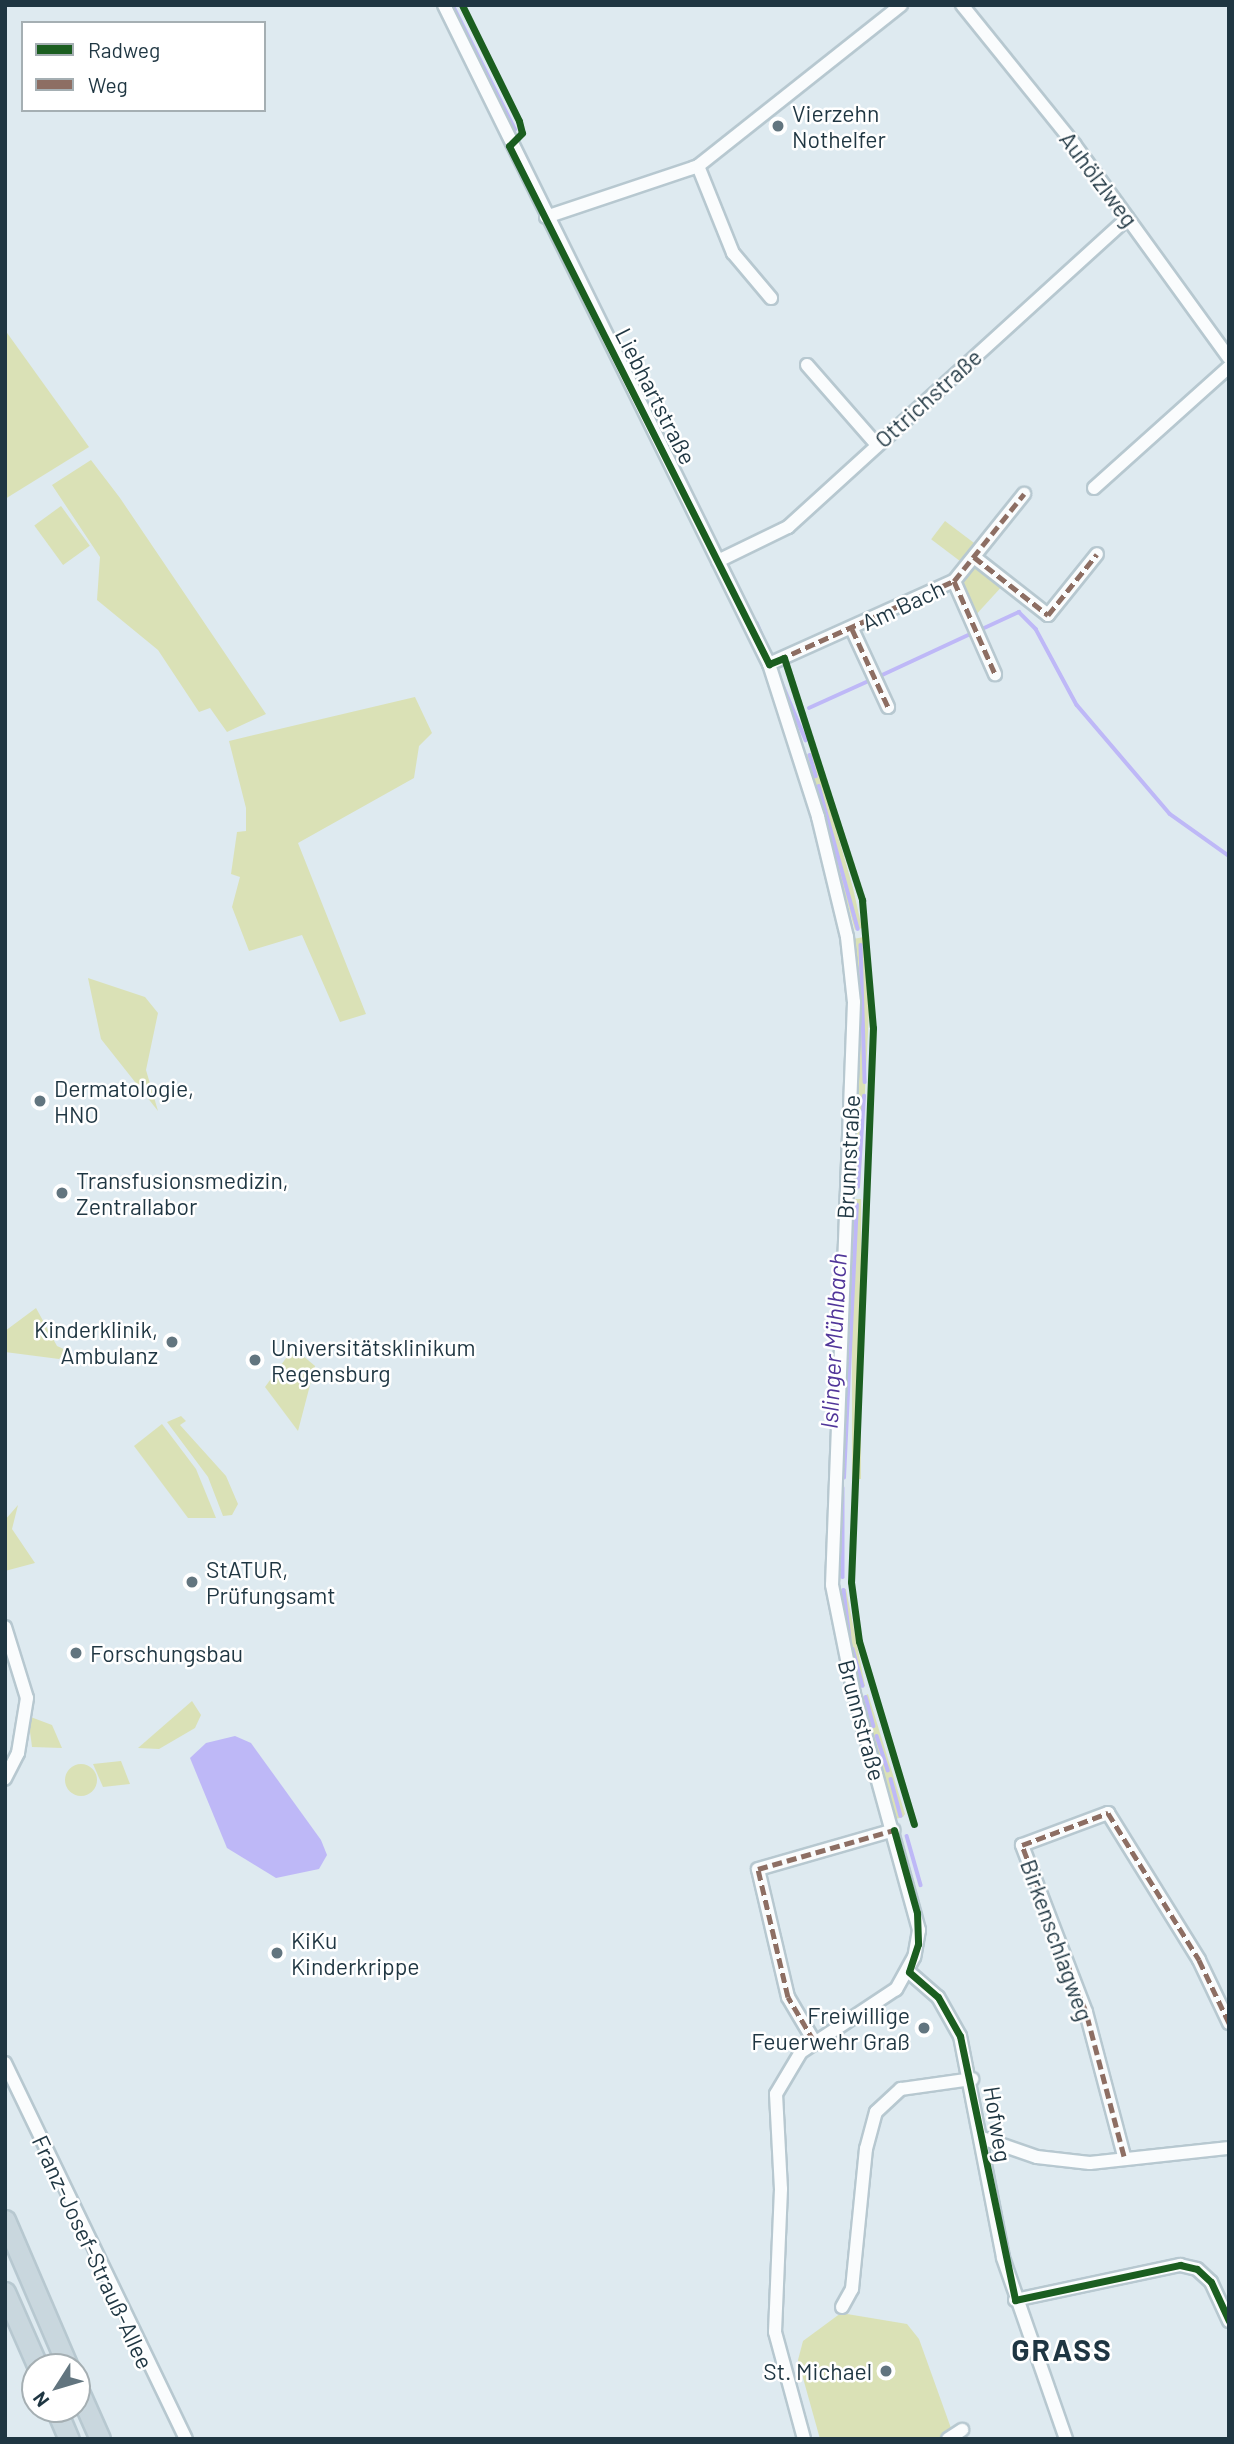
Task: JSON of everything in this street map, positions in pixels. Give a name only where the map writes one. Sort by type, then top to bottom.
[{"type":"highway","points":[[5,2220],[62,2353]]},
{"type":"highway","points":[[5,2292],[32,2353]]},
{"type":"highway","points":[[91,2419],[100,2439]]},
{"type":"street","name":"Liebhartstraße","points":[[444,5],[546,217],[718,561],[774,662],[835,887]]},
{"type":"street","points":[[546,217],[698,166],[901,5]]},
{"type":"street","name":"Auhölzlweg","points":[[962,5],[1128,218],[1229,358]]},
{"type":"street","points":[[698,166],[733,253],[771,298]]},
{"type":"street","name":"Ottrichstraße","points":[[718,561],[788,527],[1128,218]]},
{"type":"street","points":[[807,365],[877,445]]},
{"type":"street","points":[[1094,488],[1229,367]]},
{"type":"street","name":"Am Bach","points":[[774,662],[954,581],[1024,494]]},
{"type":"street","points":[[974,557],[1048,615],[1097,554]]},
{"type":"street","name":"Am Bach","points":[[954,581],[995,674]]},
{"type":"street","name":"Am Bach","points":[[852,629],[888,707]]},
{"type":"street","name":"Brunnstraße","points":[[804,2439],[775,2332],[780,2189],[773,2112],[788,2065],[814,2041],[883,2000],[909,1972],[918,1944],[917,1913],[854,1694],[832,1585],[854,1002],[835,887]]},
{"type":"street","points":[[5,1627],[27,1698],[18,1753],[5,1779]]},
{"type":"street","name":"Birkenschlagweg","points":[[1124,2156],[1086,2012],[1022,1844],[1108,1813],[1199,1960],[1229,2023]]},
{"type":"street","points":[[814,2041],[788,1997],[758,1869],[894,1830]]},
{"type":"street","name":"Hofweg","points":[[909,1972],[938,1997],[960,2036],[972,2079],[1015,2300],[1066,2439]]},
{"type":"street","name":"Franz-Josef-Strauß-Allee","points":[[5,2063],[186,2439]]},
{"type":"street","points":[[842,2307],[852,2289],[866,2149],[876,2112],[901,2090],[972,2079]]},
{"type":"street","points":[[982,2138],[1062,2162],[1229,2148]]},
{"type":"street","points":[[1015,2300],[1180,2265],[1197,2269],[1211,2282],[1229,2321]]},
{"type":"street","points":[[948,2439],[962,2430]]},
{"type":"green space","points":[[5,330],[89,447],[5,499]]},
{"type":"green space","points":[[91,460],[120,498],[266,714],[227,732],[210,708],[199,712],[158,650],[97,600],[100,557],[52,485]]},
{"type":"green space","points":[[61,506],[90,546],[63,565],[34,525]]},
{"type":"green space","points":[[945,521],[978,546],[964,564],[931,539]]},
{"type":"green space","points":[[974,560],[1005,583],[973,618],[957,581]]},
{"type":"green space","points":[[415,697],[432,733],[419,746],[414,778],[298,843],[366,1014],[340,1022],[302,935],[249,951],[232,907],[240,877],[231,874],[237,832],[246,831],[246,808],[229,741]]},
{"type":"green space","points":[[814,752],[853,888],[862,928],[855,930],[806,755]]},
{"type":"green space","points":[[864,937],[870,993],[860,1187],[852,1186],[853,939]]},
{"type":"green space","points":[[88,978],[145,997],[158,1013],[146,1070],[158,1111],[101,1039]]},
{"type":"green space","points":[[852,1199],[861,1199],[861,1479],[852,1479]]},
{"type":"green space","points":[[36,1308],[57,1346],[68,1351],[59,1359],[5,1352],[5,1331]]},
{"type":"green space","points":[[289,1354],[302,1355],[315,1366],[298,1431],[265,1387]]},
{"type":"green space","points":[[181,1416],[186,1421],[180,1425],[226,1476],[238,1504],[232,1515],[223,1516],[208,1477],[167,1422]]},
{"type":"green space","points":[[162,1424],[196,1469],[216,1518],[188,1518],[134,1446]]},
{"type":"green space","points":[[18,1505],[12,1529],[35,1563],[5,1571],[5,1520]]},
{"type":"green space","points":[[836,1589],[846,1589],[865,1686],[859,1688]]},
{"type":"green space","points":[[868,1694],[905,1814],[896,1819],[859,1699]]},
{"type":"green space","points":[[192,1701],[201,1715],[195,1728],[159,1749],[138,1748]]},
{"type":"green space","points":[[28,1716],[52,1725],[62,1748],[32,1747]]},
{"type":"green space","points":[[121,1761],[130,1784],[103,1787],[93,1764]]},
{"type":"green space","points":[[81,1764],[92,1769],[97,1780],[92,1791],[81,1796],[70,1791],[65,1780],[70,1769]]},
{"type":"green space","points":[[841,2313],[907,2324],[919,2339],[952,2431],[939,2439],[820,2439],[798,2360],[803,2341]]},
{"type":"shaded area","points":[[235,1736],[251,1743],[321,1840],[327,1855],[319,1869],[276,1878],[227,1848],[190,1758],[206,1743]]},
{"type":"waterway","name":"Islinger Mühlbach","points":[[453,5],[515,129]]},
{"type":"waterway","points":[[980,630],[1019,612],[1036,629],[1077,705],[1170,814],[1229,856]]},
{"type":"waterway","name":"Islinger Mühlbach","points":[[757,623],[806,740]]},
{"type":"waterway","points":[[878,677],[973,633]]},
{"type":"waterway","points":[[809,708],[871,680]]},
{"type":"waterway","name":"Islinger Mühlbach","points":[[810,755],[816,776]]},
{"type":"waterway","name":"Islinger Mühlbach","points":[[819,786],[858,929]]},
{"type":"waterway","name":"Islinger Mühlbach","points":[[861,945],[865,1082]]},
{"type":"waterway","name":"Islinger Mühlbach","points":[[858,1187],[864,1096]]},
{"type":"waterway","name":"Islinger Mühlbach","points":[[844,1478],[857,1205]]},
{"type":"waterway","name":"Islinger Mühlbach","points":[[843,1488],[843,1577]]},
{"type":"waterway","name":"Islinger Mühlbach","points":[[844,1590],[850,1638]]},
{"type":"waterway","name":"Islinger Mühlbach","points":[[853,1649],[863,1686]]},
{"type":"waterway","name":"Islinger Mühlbach","points":[[866,1697],[874,1726]]},
{"type":"waterway","name":"Islinger Mühlbach","points":[[877,1736],[888,1770]]},
{"type":"waterway","name":"Islinger Mühlbach","points":[[891,1779],[901,1816]]},
{"type":"waterway","name":"Islinger Mühlbach","points":[[907,1836],[921,1885]]},
{"type":"marked path","points":[[778,660],[954,581],[1024,494]]},
{"type":"marked path","points":[[974,557],[1048,615],[1097,554]]},
{"type":"marked path","points":[[954,581],[995,674]]},
{"type":"marked path","points":[[852,629],[888,707]]},
{"type":"marked path","points":[[1124,2156],[1086,2012],[1022,1845],[1108,1813],[1199,1960],[1229,2023]]},
{"type":"marked path","points":[[814,2041],[788,1997],[758,1869],[894,1830]]},
{"type":"cycle path","points":[[462,5],[519,121],[522,133],[509,146],[769,664],[784,658],[862,900],[873,1028],[851,1582],[859,1641],[914,1824]]},
{"type":"cycle path","points":[[894,1830],[917,1913],[918,1944],[909,1972],[938,1997],[960,2036],[1015,2300],[1180,2265],[1197,2269],[1211,2282],[1229,2321]]},
{"type":"place","name":"Vierzehn Nothelfer","points":[[778,126]]},
{"type":"place","name":"Dermatologie, HNO","points":[[40,1101]]},
{"type":"place","name":"Transfusionsmedizin, Zentrallabor","points":[[62,1193]]},
{"type":"place","name":"Kinderklinik, Ambulanz","points":[[172,1342]]},
{"type":"place","name":"Universitätsklinikum Regensburg","points":[[255,1360]]},
{"type":"place","name":"StATUR, Prüfungsamt","points":[[192,1582]]},
{"type":"place","name":"Forschungsbau","points":[[76,1653]]},
{"type":"place","name":"KiKu Kinderkrippe","points":[[277,1953]]},
{"type":"place","name":"Freiwillige Feuerwehr Graß","points":[[924,2028]]},
{"type":"place","name":"St. Michael","points":[[886,2371]]},
{"type":"district","name":"GRASS","points":[[1062,2349]]}]
